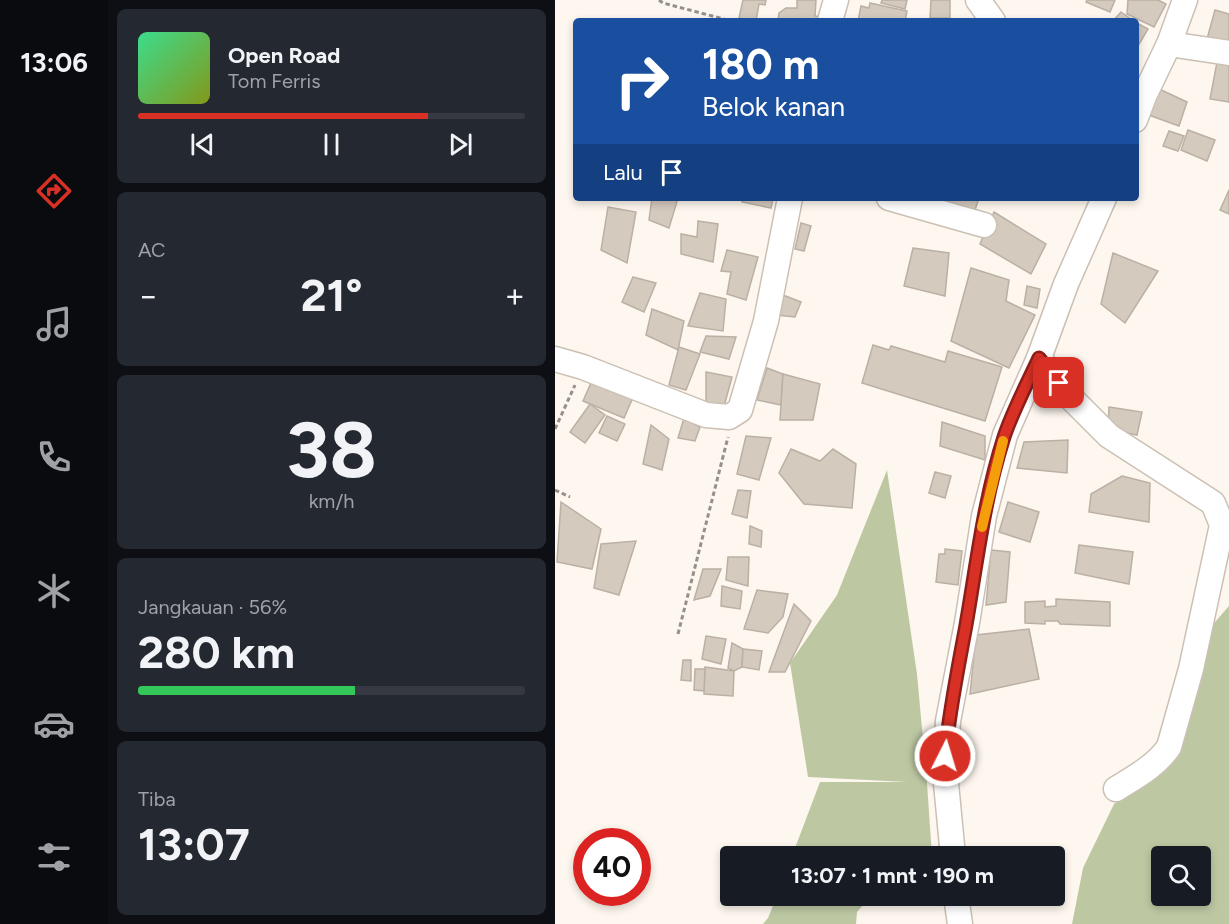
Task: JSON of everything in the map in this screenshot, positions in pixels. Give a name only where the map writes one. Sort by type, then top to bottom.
[{"type":"street","points":[[831,18],[836,0]]},
{"type":"street","points":[[978,0],[991,18]]},
{"type":"street","points":[[1140,93],[1169,44],[1185,0]]},
{"type":"street","points":[[1169,44],[1229,53]]},
{"type":"street","points":[[555,359],[583,367],[706,415],[729,417],[740,410],[766,321],[789,201]]},
{"type":"street","points":[[900,201],[984,225]]},
{"type":"street","points":[[952,846],[945,764],[948,721],[984,516],[997,460],[1012,416],[1039,358],[1066,284],[1103,201]]},
{"type":"street","points":[[1039,358],[1069,396],[1109,436],[1213,503],[1222,525],[1191,669],[1169,747],[1150,768],[1116,789]]},
{"type":"street","points":[[957,906],[960,924]]},
{"type":"path","points":[[659,0],[720,18]]},
{"type":"path","points":[[555,429],[583,367]]},
{"type":"path","points":[[678,634],[725,445]]},
{"type":"path","points":[[555,490],[570,497]]},
{"type":"green space","points":[[887,470],[917,674],[931,846],[796,846],[820,782],[907,782],[808,777],[790,663],[837,595]]},
{"type":"green space","points":[[1229,606],[1229,924],[1072,924],[1083,868],[1114,804],[1175,760],[1208,630]]},
{"type":"green space","points":[[773,906],[862,906],[857,912],[856,924],[763,924]]},
{"type":"building","points":[[743,0],[766,0],[765,5],[759,4],[757,18],[739,18]]},
{"type":"building","points":[[797,0],[816,0],[815,16],[825,18],[778,18],[779,13],[786,8],[797,8]]},
{"type":"building","points":[[882,0],[907,0],[905,9],[881,3]]},
{"type":"building","points":[[931,0],[950,0],[950,18],[930,18]]},
{"type":"building","points":[[1087,0],[1115,0],[1110,12],[1086,2]]},
{"type":"building","points":[[1128,0],[1158,0],[1166,4],[1154,27],[1127,14]]},
{"type":"building","points":[[870,3],[907,11],[906,18],[859,18],[861,6],[869,8]]},
{"type":"building","points":[[1215,10],[1229,14],[1229,45],[1207,39]]},
{"type":"building","points":[[1121,12],[1130,18],[1116,18]]},
{"type":"building","points":[[1139,24],[1148,29],[1139,44]]},
{"type":"building","points":[[1217,62],[1229,64],[1229,102],[1210,99]]},
{"type":"building","points":[[1157,88],[1187,102],[1179,126],[1146,114]]},
{"type":"building","points":[[1188,130],[1215,140],[1207,161],[1181,150]]},
{"type":"building","points":[[1169,131],[1184,136],[1178,151],[1163,146]]},
{"type":"building","points":[[1229,190],[1229,214],[1220,210]]},
{"type":"building","points":[[652,201],[677,201],[669,228],[649,220]]},
{"type":"building","points":[[742,201],[772,201],[771,208]]},
{"type":"building","points":[[943,201],[978,201],[975,210]]},
{"type":"building","points":[[608,207],[636,212],[627,263],[601,250]]},
{"type":"building","points":[[994,212],[1046,244],[1031,274],[980,244]]},
{"type":"building","points":[[698,221],[718,224],[713,262],[681,254],[681,234],[697,237]]},
{"type":"building","points":[[801,223],[811,226],[804,251],[795,249]]},
{"type":"building","points":[[913,248],[949,253],[945,296],[904,286]]},
{"type":"building","points":[[727,250],[758,257],[746,300],[727,294],[731,272],[721,271]]},
{"type":"building","points":[[1113,253],[1158,271],[1125,323],[1101,304]]},
{"type":"building","points":[[971,268],[1009,280],[1006,301],[1035,315],[1009,368],[951,341]]},
{"type":"building","points":[[633,277],[656,283],[644,312],[622,302]]},
{"type":"building","points":[[1027,286],[1040,289],[1037,308],[1024,305]]},
{"type":"building","points":[[700,293],[726,299],[723,331],[688,326]]},
{"type":"building","points":[[783,295],[801,302],[795,317],[777,315]]},
{"type":"building","points":[[652,309],[684,321],[678,350],[646,335]]},
{"type":"building","points":[[706,336],[736,337],[729,359],[700,352]]},
{"type":"building","points":[[873,345],[889,350],[891,346],[945,362],[948,351],[1002,367],[985,421],[862,383]]},
{"type":"building","points":[[679,347],[700,354],[686,390],[669,385]]},
{"type":"building","points":[[767,368],[783,374],[781,405],[757,400]]},
{"type":"building","points":[[706,372],[732,377],[723,410],[706,405]]},
{"type":"building","points":[[783,374],[820,384],[813,420],[780,420]]},
{"type":"building","points":[[594,376],[635,393],[624,418],[583,401]]},
{"type":"building","points":[[590,404],[605,415],[585,443],[570,432]]},
{"type":"building","points":[[1109,407],[1142,412],[1137,435],[1108,429]]},
{"type":"building","points":[[607,416],[625,424],[617,441],[599,433]]},
{"type":"building","points":[[684,418],[700,427],[695,441],[678,438]]},
{"type":"building","points":[[942,422],[985,436],[985,460],[940,446]]},
{"type":"building","points":[[651,425],[669,439],[662,470],[643,464]]},
{"type":"building","points":[[746,436],[771,438],[759,480],[737,474]]},
{"type":"building","points":[[1068,440],[1067,473],[1017,468],[1024,442]]},
{"type":"building","points":[[791,449],[820,461],[833,449],[856,464],[852,508],[804,504],[779,473]]},
{"type":"building","points":[[935,472],[951,476],[945,498],[929,493]]},
{"type":"building","points":[[1122,476],[1150,483],[1149,522],[1089,512],[1091,494]]},
{"type":"building","points":[[738,490],[751,491],[747,518],[732,514]]},
{"type":"building","points":[[561,502],[601,529],[592,569],[557,562]]},
{"type":"building","points":[[1008,502],[1039,512],[1030,542],[999,532]]},
{"type":"building","points":[[750,526],[762,531],[761,547],[749,544]]},
{"type":"building","points":[[636,541],[619,595],[594,588],[601,544]]},
{"type":"building","points":[[1079,545],[1133,552],[1129,584],[1075,573]]},
{"type":"building","points":[[945,549],[962,551],[958,585],[936,582],[939,554],[945,554]]},
{"type":"building","points":[[991,550],[1010,552],[1006,602],[986,605]]},
{"type":"building","points":[[728,557],[749,557],[748,586],[726,580]]},
{"type":"building","points":[[703,569],[721,569],[710,596],[694,600]]},
{"type":"building","points":[[722,586],[742,591],[740,609],[721,606]]},
{"type":"building","points":[[757,590],[788,594],[783,617],[768,633],[744,629]]},
{"type":"building","points":[[1056,599],[1110,602],[1110,626],[1060,624],[1058,621],[1045,621],[1045,624],[1025,623],[1025,602],[1045,601],[1045,607],[1056,606]]},
{"type":"building","points":[[794,604],[811,621],[785,672],[769,672]]},
{"type":"building","points":[[1029,629],[1039,679],[970,694],[976,635]]},
{"type":"building","points":[[706,636],[726,639],[721,664],[702,659]]},
{"type":"building","points":[[732,643],[743,649],[742,667],[734,671],[728,668]]},
{"type":"building","points":[[743,649],[762,651],[759,670],[742,667]]},
{"type":"building","points":[[683,660],[691,660],[691,681],[681,680]]},
{"type":"building","points":[[705,667],[734,671],[733,696],[704,694]]},
{"type":"building","points":[[695,669],[705,669],[704,691],[694,690]]},
{"type":"slow traffic","points":[[982,527],[1003,441]]},
{"type":"route","points":[[945,756],[953,688],[967,623],[984,516],[997,460],[1012,416],[1039,358],[1059,383]]}]
